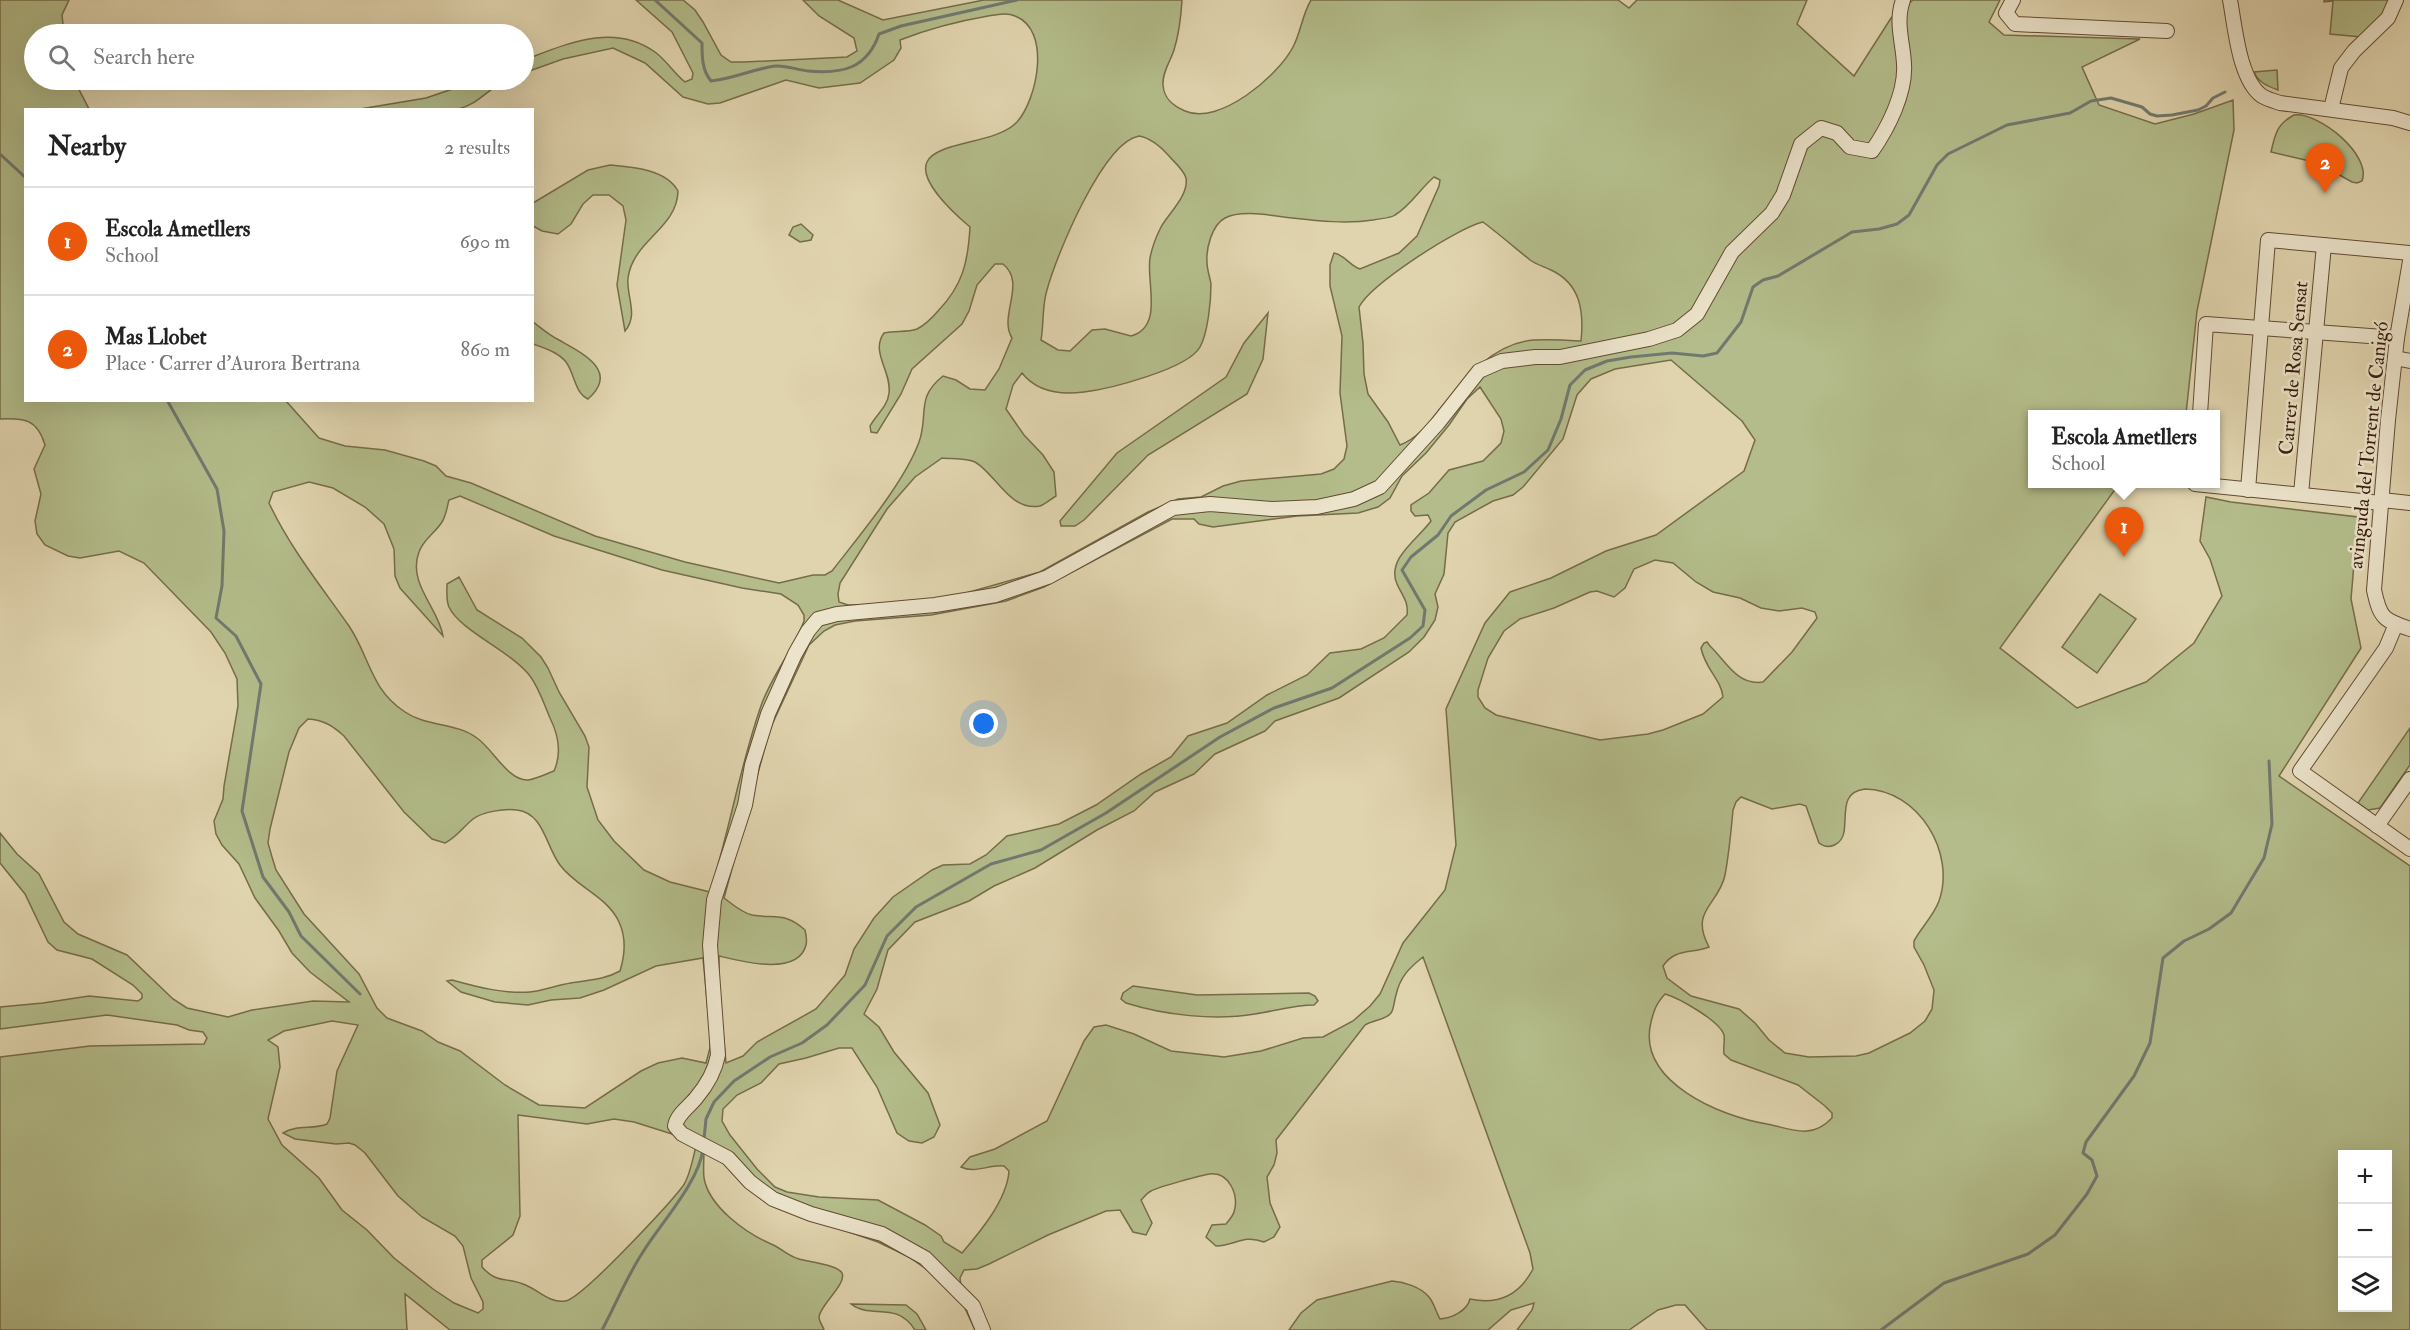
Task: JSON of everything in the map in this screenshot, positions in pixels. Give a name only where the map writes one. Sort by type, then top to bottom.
[{"type":"street","points":[[983,1330],[973,1306],[925,1258],[882,1234],[811,1214],[773,1199],[750,1182],[728,1158],[677,1130],[675,1126],[676,1120],[705,1086],[715,1069],[718,1055],[710,945],[714,900],[745,805],[752,765],[768,714],[808,631],[818,619],[837,614],[935,605],[996,595],[1048,578],[1173,508],[1210,504],[1273,509],[1317,507],[1354,499],[1380,487],[1438,423],[1479,371],[1502,361],[1560,357],[1649,339],[1677,330],[1697,314],[1732,252],[1772,213],[1783,195],[1801,144],[1821,128],[1837,133],[1850,147],[1872,151],[1894,113],[1905,66],[1899,34],[1900,10],[1904,0]]},
{"type":"street","points":[[2013,0],[2006,13],[2015,24],[2167,31]]},
{"type":"street","points":[[2230,0],[2245,71],[2252,85],[2262,96],[2280,103],[2393,118],[2410,123]]},
{"type":"street","points":[[2331,109],[2341,68],[2354,51],[2388,18],[2396,0]]},
{"type":"street","points":[[2248,490],[2268,240],[2410,253]]},
{"type":"street","name":"Carrer de Rosa Sensat","points":[[2301,494],[2324,245]]},
{"type":"street","name":"avinguda del Torrent de Canigó","points":[[2396,624],[2386,620],[2379,612],[2373,590],[2397,338],[2410,261]]},
{"type":"street","points":[[2200,410],[2206,324],[2397,338]]},
{"type":"street","points":[[2395,358],[2410,362]]},
{"type":"street","points":[[2220,487],[2381,502],[2410,502]]},
{"type":"street","points":[[2410,629],[2396,624],[2386,648],[2300,771],[2410,849]]},
{"type":"street","points":[[2377,826],[2410,779]]},
{"type":"green space","points":[[0,0],[69,0],[62,15],[63,24],[24,24],[24,90],[79,90],[88,108],[24,108],[24,402],[287,402],[319,438],[345,446],[385,450],[424,461],[436,466],[446,476],[471,483],[595,536],[685,562],[779,583],[813,575],[825,575],[832,571],[855,542],[892,492],[912,458],[922,432],[926,399],[934,384],[943,376],[956,380],[970,389],[985,390],[999,369],[1012,338],[1008,320],[1013,280],[1003,264],[995,264],[977,285],[969,311],[962,324],[912,369],[901,394],[877,433],[871,432],[870,426],[884,406],[889,393],[888,377],[880,355],[880,340],[884,333],[913,330],[928,321],[953,292],[966,262],[970,227],[933,188],[926,170],[927,162],[942,150],[996,135],[1017,122],[1024,112],[1035,82],[1037,50],[1034,35],[1027,24],[1012,15],[966,20],[900,40],[901,48],[894,60],[860,83],[819,88],[786,80],[720,103],[708,104],[683,97],[645,63],[613,48],[563,59],[534,69],[534,56],[557,48],[590,39],[623,38],[639,43],[655,52],[685,82],[692,79],[693,73],[672,32],[636,0],[683,0],[695,10],[721,55],[731,62],[744,62],[847,57],[857,51],[854,38],[819,16],[803,0],[838,0],[883,20],[984,0],[1182,0],[1177,38],[1163,85],[1167,98],[1173,104],[1185,111],[1199,114],[1230,105],[1246,96],[1275,71],[1293,47],[1311,0],[1618,0],[1629,8],[1637,0],[1807,0],[1797,24],[1854,76],[1891,18],[1913,0],[2000,0],[1989,22],[2004,35],[2140,39],[2082,67],[2099,105],[2155,124],[2194,114],[2233,100],[2234,130],[2197,311],[2186,410],[2028,410],[2028,488],[2116,488],[2000,648],[2077,708],[2146,682],[2194,643],[2222,596],[2210,559],[2200,541],[2206,497],[2358,517],[2351,599],[2361,648],[2279,776],[2410,866],[2410,1330],[1707,1330],[1685,1305],[1676,1305],[1658,1310],[1629,1330],[1517,1330],[1532,1310],[1534,1303],[1511,1310],[1488,1330],[1289,1330],[1301,1313],[1317,1300],[1392,1281],[1422,1290],[1431,1299],[1440,1319],[1445,1318],[1466,1307],[1470,1299],[1490,1300],[1508,1296],[1522,1285],[1533,1269],[1530,1253],[1423,957],[1409,969],[1403,978],[1391,1013],[1365,1025],[1276,1140],[1277,1153],[1274,1165],[1267,1177],[1270,1203],[1280,1227],[1274,1237],[1264,1242],[1250,1239],[1216,1246],[1206,1237],[1212,1225],[1226,1224],[1234,1212],[1234,1192],[1228,1181],[1217,1174],[1162,1187],[1150,1192],[1141,1200],[1152,1223],[1146,1235],[1133,1232],[1120,1210],[1106,1211],[1048,1235],[977,1269],[964,1270],[960,1278],[961,1286],[986,1330],[975,1330],[963,1304],[939,1278],[909,1257],[878,1242],[768,1204],[746,1186],[725,1162],[704,1150],[704,1178],[707,1189],[730,1218],[791,1256],[829,1266],[842,1273],[841,1283],[820,1312],[819,1319],[824,1330],[450,1330],[405,1294],[407,1330],[0,1330],[0,1057],[90,1046],[204,1044],[207,1038],[203,1032],[177,1025],[107,1015],[0,1029],[0,1007],[89,996],[138,1001],[142,998],[142,994],[133,985],[92,959],[57,950],[48,942],[25,894],[0,863],[0,833],[17,854],[39,874],[64,922],[78,934],[127,955],[173,999],[187,1008],[228,1017],[252,1010],[313,1001],[349,1002],[310,972],[292,953],[255,898],[239,864],[222,845],[216,834],[214,821],[223,799],[238,706],[237,679],[225,653],[211,632],[144,563],[119,551],[80,558],[68,556],[45,545],[37,534],[35,521],[41,494],[34,469],[45,445],[34,425],[23,420],[0,419]],"holes":[[[1139,136],[1156,143],[1163,149],[1179,166],[1186,178],[1184,191],[1178,204],[1161,227],[1152,250],[1149,268],[1151,303],[1147,323],[1141,331],[1131,336],[1105,329],[1092,330],[1070,351],[1058,350],[1041,340],[1044,302],[1060,252],[1096,178],[1125,143]],[[1434,177],[1440,180],[1417,236],[1399,253],[1360,269],[1334,253],[1330,265],[1330,286],[1342,336],[1340,393],[1347,446],[1344,459],[1334,469],[1321,474],[1241,481],[1223,486],[1201,497],[1178,499],[1148,512],[1040,572],[952,597],[896,604],[848,605],[839,602],[840,583],[887,509],[915,477],[942,458],[975,462],[1004,491],[1020,503],[1040,506],[1056,496],[1054,472],[1006,409],[1013,385],[1022,373],[1035,384],[1050,391],[1084,392],[1147,377],[1193,355],[1200,347],[1205,334],[1211,284],[1207,256],[1213,231],[1220,221],[1240,214],[1333,222],[1388,218],[1405,207]],[[1483,222],[1530,260],[1551,270],[1569,283],[1581,309],[1581,341],[1534,340],[1505,348],[1469,375],[1432,420],[1412,439],[1400,445],[1388,422],[1368,394],[1364,374],[1359,307],[1380,285],[1416,258],[1471,226]],[[1671,360],[1742,421],[1755,440],[1744,471],[1656,535],[1606,551],[1551,578],[1510,592],[1485,623],[1446,709],[1456,845],[1445,890],[1403,943],[1380,994],[1370,1006],[1353,1021],[1323,1037],[1303,1038],[1261,1051],[1224,1057],[1171,1051],[1134,1034],[1106,1025],[1094,1027],[1084,1041],[1047,1121],[995,1149],[970,1157],[961,1167],[972,1170],[1004,1166],[1009,1171],[998,1204],[962,1253],[944,1242],[941,1236],[925,1225],[878,1200],[819,1197],[787,1192],[775,1187],[757,1169],[722,1121],[723,1109],[737,1095],[761,1083],[779,1064],[839,1048],[852,1048],[877,1087],[897,1133],[909,1141],[922,1143],[934,1137],[940,1125],[928,1093],[894,1052],[879,1027],[864,1014],[877,989],[888,950],[915,922],[969,901],[994,886],[1035,868],[1097,830],[1134,811],[1155,792],[1194,774],[1215,754],[1265,731],[1275,721],[1339,698],[1409,652],[1424,637],[1435,620],[1438,607],[1435,594],[1444,574],[1448,533],[1455,522],[1493,501],[1513,495],[1523,487],[1563,439],[1577,395],[1591,379],[1615,369]],[[1480,387],[1501,419],[1504,431],[1501,443],[1483,461],[1449,470],[1429,493],[1411,505],[1411,511],[1415,516],[1428,515],[1431,521],[1399,558],[1395,575],[1406,602],[1407,615],[1384,638],[1361,649],[1330,653],[1307,675],[1267,695],[1227,723],[1188,736],[1171,757],[1141,774],[1096,805],[1059,824],[1007,836],[986,855],[970,864],[943,865],[932,870],[893,897],[874,918],[854,949],[845,975],[816,1009],[757,1042],[743,1056],[726,1063],[719,989],[719,956],[754,963],[780,964],[792,961],[801,955],[806,945],[805,930],[798,924],[786,918],[748,914],[724,898],[770,729],[809,645],[824,631],[835,625],[855,621],[931,615],[1006,601],[1044,587],[1172,519],[1194,519],[1199,524],[1213,527],[1297,516],[1358,513],[1378,507],[1390,498],[1402,476],[1426,453],[1467,399]],[[309,482],[333,488],[365,507],[384,524],[394,549],[395,576],[400,588],[443,636],[436,616],[420,585],[416,563],[426,540],[443,520],[449,500],[460,496],[554,536],[662,570],[742,588],[781,594],[798,605],[804,615],[804,621],[772,682],[754,726],[710,892],[670,882],[644,870],[614,841],[598,820],[587,787],[589,747],[585,736],[559,692],[548,668],[541,657],[522,638],[477,610],[459,577],[447,584],[449,607],[455,616],[474,633],[511,658],[530,676],[541,696],[557,738],[559,751],[554,771],[528,780],[521,779],[507,770],[477,738],[460,729],[414,717],[393,703],[377,683],[349,626],[286,536],[269,503],[273,492]],[[1655,560],[1673,563],[1696,582],[1713,592],[1740,598],[1761,608],[1779,611],[1802,608],[1815,612],[1817,618],[1792,652],[1763,682],[1754,682],[1739,676],[1707,642],[1704,643],[1701,648],[1703,655],[1723,697],[1703,714],[1663,730],[1600,740],[1496,715],[1485,708],[1478,697],[1478,690],[1488,658],[1504,631],[1520,619],[1554,608],[1590,592],[1597,591],[1614,597],[1625,588],[1634,569]],[[308,719],[327,724],[344,736],[404,812],[432,839],[445,843],[473,819],[488,813],[500,810],[526,812],[539,824],[560,865],[574,880],[607,905],[614,913],[621,928],[624,952],[620,971],[602,978],[530,992],[500,991],[452,980],[447,981],[461,992],[495,1002],[528,1005],[551,1000],[580,998],[604,990],[656,966],[703,958],[710,1033],[710,1048],[706,1063],[682,1058],[658,1063],[641,1071],[585,1108],[539,1105],[505,1085],[460,1051],[438,1042],[422,1031],[387,1018],[377,1008],[359,974],[304,914],[276,870],[268,843],[270,829],[289,752],[299,728]],[[1865,789],[1884,792],[1902,800],[1917,812],[1929,827],[1937,845],[1942,863],[1943,882],[1939,901],[1914,941],[1914,947],[1934,990],[1932,1009],[1925,1021],[1910,1033],[1869,1053],[1856,1056],[1809,1057],[1785,1053],[1739,1009],[1691,996],[1667,978],[1663,966],[1673,956],[1709,947],[1702,924],[1707,908],[1722,885],[1729,851],[1733,810],[1741,797],[1772,809],[1800,804],[1806,806],[1819,843],[1831,846],[1838,843],[1843,836],[1846,805],[1848,799],[1857,791]],[[1665,994],[1680,1000],[1721,1029],[1724,1035],[1724,1054],[1731,1060],[1798,1085],[1825,1106],[1832,1113],[1832,1118],[1816,1129],[1793,1130],[1728,1114],[1686,1093],[1669,1079],[1656,1062],[1650,1043],[1651,1022],[1657,1004]],[[332,1021],[358,1025],[337,1071],[330,1118],[327,1124],[288,1130],[283,1133],[295,1139],[355,1145],[365,1153],[398,1196],[422,1217],[455,1236],[463,1246],[471,1278],[483,1302],[483,1309],[478,1313],[454,1303],[394,1258],[367,1230],[342,1210],[319,1178],[282,1145],[268,1119],[280,1067],[278,1047],[268,1040],[284,1031]],[[518,1115],[587,1124],[614,1119],[634,1122],[672,1134],[696,1146],[688,1177],[675,1196],[606,1269],[565,1301],[553,1300],[523,1284],[492,1276],[482,1267],[482,1260],[513,1235],[520,1216]]]},
{"type":"green space","points":[[2324,0],[2390,0],[2383,16],[2361,37],[2330,34],[2333,1],[2324,2]]},
{"type":"green space","points":[[2277,70],[2278,90],[2263,83],[2254,72]]},
{"type":"green space","points":[[450,90],[490,90],[461,108],[366,108],[426,98]]},
{"type":"green space","points":[[2294,115],[2317,120],[2341,137],[2359,159],[2363,171],[2362,181],[2352,182],[2318,163],[2271,152],[2278,130]]},
{"type":"green space","points":[[610,165],[648,170],[665,178],[678,191],[676,204],[670,215],[638,254],[632,265],[628,285],[632,312],[625,331],[617,285],[626,220],[623,206],[609,195],[593,195],[583,204],[571,224],[558,234],[542,231],[534,227],[534,202],[588,170]]},
{"type":"green space","points":[[801,224],[813,235],[811,240],[800,242],[789,235],[793,227]]},
{"type":"green space","points":[[1268,313],[1263,359],[1247,394],[1148,455],[1084,520],[1075,526],[1061,526],[1060,521],[1117,453],[1226,377],[1244,343]]},
{"type":"green space","points":[[534,322],[587,357],[599,371],[600,380],[597,389],[588,399],[577,387],[566,362],[551,351],[534,344]]},
{"type":"green space","points":[[2100,594],[2136,619],[2097,673],[2062,647]]},
{"type":"green space","points":[[2410,728],[2410,765],[2380,808],[2368,810],[2358,803]]},
{"type":"green space","points":[[1133,986],[1197,995],[1309,993],[1318,1001],[1314,1005],[1240,1016],[1190,1016],[1126,1003],[1121,999],[1123,993]]},
{"type":"green space","points":[[851,1304],[906,1305],[917,1314],[926,1330],[915,1330],[908,1321],[892,1313],[867,1311]]},
{"type":"waterway","points":[[655,0],[702,43],[704,68],[711,81],[775,66],[820,72],[842,70],[852,67],[868,55],[879,34],[901,26],[1017,0]]},
{"type":"waterway","points":[[704,1139],[706,1119],[714,1102],[734,1081],[770,1057],[802,1043],[827,1025],[865,985],[887,936],[916,907],[991,864],[1041,850],[1106,813],[1220,737],[1274,708],[1332,688],[1410,638],[1423,626],[1425,610],[1402,570],[1411,557],[1438,535],[1451,516],[1486,490],[1524,472],[1548,450],[1561,419],[1570,385],[1585,370],[1607,361],[1631,357],[1672,353],[1703,356],[1717,353],[1741,322],[1753,287],[1763,280],[1778,276],[1852,232],[1897,224],[1909,215],[1937,165],[1948,154],[2007,125],[2070,113],[2091,101],[2111,98],[2142,107],[2150,114],[2157,116],[2172,115],[2198,110],[2225,92]]},
{"type":"waterway","points":[[0,154],[24,176]]},
{"type":"waterway","points":[[168,402],[217,489],[224,531],[222,586],[216,618],[236,636],[261,684],[242,811],[263,877],[289,912],[301,936],[360,994]]},
{"type":"waterway","points":[[1881,1330],[1944,1283],[2028,1254],[2055,1235],[2087,1194],[2097,1176],[2092,1160],[2083,1153],[2086,1142],[2134,1076],[2150,1043],[2163,958],[2184,941],[2209,929],[2231,913],[2264,858],[2272,824],[2269,761]]},
{"type":"waterway","points":[[602,1330],[637,1261],[687,1188],[700,1162],[703,1149]]},
{"type":"place","name":"Mas Llobet","points":[[2325,193]]},
{"type":"place","name":"Escola Ametllers","points":[[2124,557]]}]
